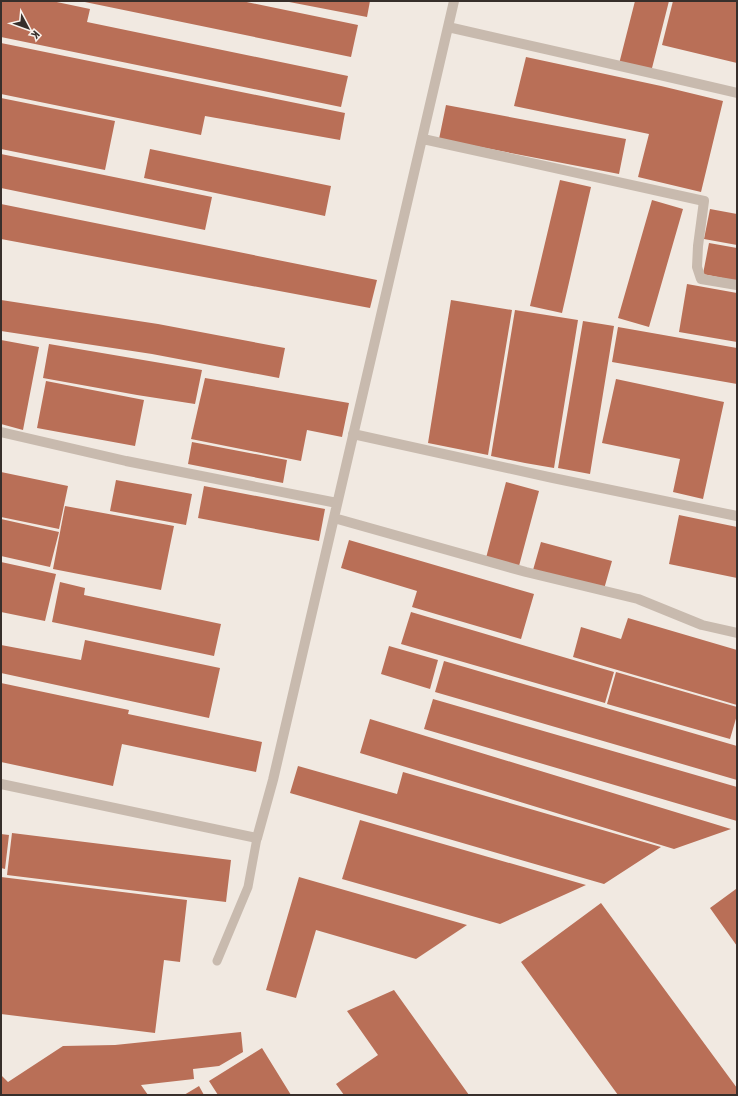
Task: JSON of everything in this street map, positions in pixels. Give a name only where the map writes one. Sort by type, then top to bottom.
[{"type":"street","points":[[1,784],[258,838],[273,780],[454,1]]},
{"type":"street","points":[[448,27],[660,74],[737,93]]},
{"type":"street","points":[[423,139],[704,201],[698,246],[697,267],[701,278],[737,285]]},
{"type":"street","points":[[1,432],[126,461],[337,503]]},
{"type":"street","points":[[353,434],[737,516]]},
{"type":"street","points":[[334,518],[526,572],[638,600],[702,625],[737,633]]},
{"type":"lane","points":[[217,960],[248,887],[258,838]]},
{"type":"building","points":[[1,1],[52,1],[90,9],[87,22],[348,76],[341,107],[1,37]]},
{"type":"building","points":[[80,1],[242,1],[358,25],[351,57]]},
{"type":"building","points":[[284,1],[370,1],[367,17]]},
{"type":"building","points":[[635,1],[669,1],[651,72],[619,64]]},
{"type":"building","points":[[673,1],[737,1],[737,63],[662,45]]},
{"type":"building","points":[[1,43],[345,113],[340,140],[205,116],[201,135],[1,94]]},
{"type":"building","points":[[526,57],[723,101],[701,192],[638,177],[649,134],[514,106]]},
{"type":"building","points":[[1,98],[115,121],[105,170],[1,149]]},
{"type":"building","points":[[446,105],[626,139],[619,174],[439,139]]},
{"type":"building","points":[[150,149],[331,186],[325,216],[144,178]]},
{"type":"building","points":[[1,154],[212,197],[205,230],[1,188]]},
{"type":"building","points":[[560,180],[591,187],[562,313],[530,306]]},
{"type":"building","points":[[652,200],[683,209],[649,327],[618,318]]},
{"type":"building","points":[[1,204],[377,280],[370,308],[1,239]]},
{"type":"building","points":[[710,209],[737,214],[737,245],[704,239]]},
{"type":"building","points":[[709,243],[737,248],[737,281],[703,274]]},
{"type":"building","points":[[687,284],[737,293],[737,342],[679,332]]},
{"type":"building","points":[[1,300],[158,324],[285,348],[279,378],[152,354],[1,331]]},
{"type":"building","points":[[451,300],[512,310],[488,455],[428,443]]},
{"type":"building","points":[[515,310],[578,320],[554,468],[491,456]]},
{"type":"building","points":[[583,321],[614,326],[590,474],[558,468]]},
{"type":"building","points":[[618,327],[737,348],[737,384],[612,362]]},
{"type":"building","points":[[1,340],[39,347],[23,430],[1,424]]},
{"type":"building","points":[[49,344],[202,370],[195,404],[43,378]]},
{"type":"building","points":[[205,378],[349,403],[342,437],[307,430],[301,461],[191,439]]},
{"type":"building","points":[[616,379],[724,402],[703,499],[673,492],[680,459],[602,443]]},
{"type":"building","points":[[46,381],[144,400],[135,446],[37,428]]},
{"type":"building","points":[[192,442],[287,460],[283,483],[188,464]]},
{"type":"building","points":[[1,472],[68,486],[59,529],[1,517]]},
{"type":"building","points":[[116,480],[192,494],[186,525],[110,511]]},
{"type":"building","points":[[506,482],[539,491],[519,566],[486,558]]},
{"type":"building","points":[[204,486],[325,509],[319,541],[198,518]]},
{"type":"building","points":[[65,506],[174,526],[161,590],[53,569]]},
{"type":"building","points":[[679,515],[737,527],[737,578],[669,564]]},
{"type":"building","points":[[1,519],[59,532],[50,567],[1,556]]},
{"type":"building","points":[[349,540],[534,594],[521,639],[412,607],[417,591],[341,568]]},
{"type":"building","points":[[541,542],[612,561],[604,589],[533,570]]},
{"type":"building","points":[[1,562],[56,574],[45,621],[1,612]]},
{"type":"building","points":[[60,582],[85,588],[84,595],[221,624],[214,656],[52,622]]},
{"type":"building","points":[[411,612],[614,672],[605,703],[401,644]]},
{"type":"building","points":[[628,618],[737,650],[737,705],[573,657],[581,627],[621,639]]},
{"type":"building","points":[[85,640],[220,668],[209,718],[1,673],[1,645],[81,660]]},
{"type":"building","points":[[389,646],[438,660],[430,689],[381,674]]},
{"type":"building","points":[[444,661],[737,746],[737,780],[435,692]]},
{"type":"building","points":[[616,672],[737,707],[737,715],[730,739],[607,704]]},
{"type":"building","points":[[1,683],[129,710],[128,714],[262,742],[256,772],[122,744],[113,786],[1,762]]},
{"type":"building","points":[[433,699],[737,787],[737,821],[424,729]]},
{"type":"building","points":[[370,719],[731,829],[674,849],[360,753]]},
{"type":"building","points":[[298,766],[397,794],[403,772],[661,847],[604,884],[290,793]]},
{"type":"building","points":[[360,820],[586,885],[500,924],[342,879]]},
{"type":"building","points":[[12,833],[231,860],[226,902],[7,875]]},
{"type":"building","points":[[1,834],[9,835],[5,869],[1,868]]},
{"type":"building","points":[[1,877],[187,900],[180,962],[164,960],[155,1033],[1,1014]]},
{"type":"building","points":[[299,877],[467,925],[416,959],[316,930],[296,998],[266,990]]},
{"type":"building","points":[[736,889],[737,890],[737,946],[710,908]]},
{"type":"building","points":[[601,903],[737,1088],[737,1095],[618,1095],[521,962]]},
{"type":"building","points":[[394,990],[469,1095],[344,1095],[336,1084],[378,1055],[347,1011]]},
{"type":"building","points":[[241,1032],[243,1052],[219,1066],[193,1069],[194,1079],[141,1085],[148,1095],[1,1095],[1,1075],[8,1082],[63,1046],[115,1045]]},
{"type":"building","points":[[262,1048],[291,1095],[218,1095],[209,1081]]},
{"type":"building","points":[[199,1086],[204,1095],[184,1095]]}]
